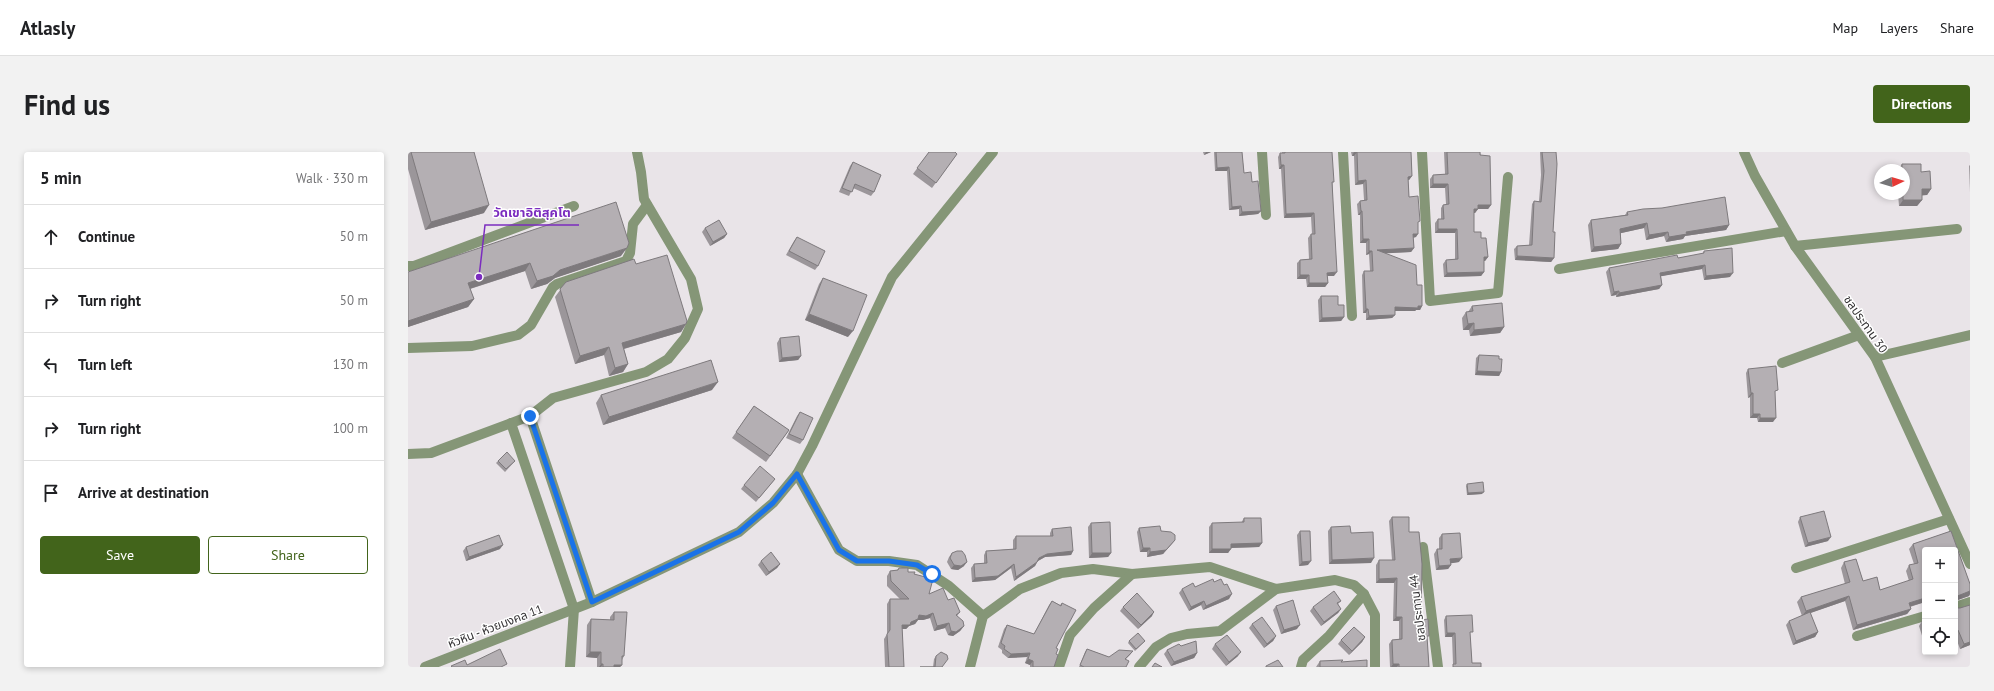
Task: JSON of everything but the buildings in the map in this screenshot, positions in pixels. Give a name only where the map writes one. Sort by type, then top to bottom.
[{"type":"street","points":[[408,454],[431,453],[530,416],[554,398],[646,372],[668,359],[685,338],[698,309],[691,279],[644,199],[637,152]]},
{"type":"street","name":"หัวหิน - ห้วยมงคล 11","points":[[425,667],[592,602],[739,532],[773,503],[797,474],[812,446],[892,277],[993,152]]},
{"type":"street","points":[[1262,152],[1266,215]]},
{"type":"street","points":[[1342,152],[1352,316]]},
{"type":"street","points":[[1422,152],[1430,301],[1498,293],[1508,177]]},
{"type":"street","name":"ชลประทาน 30","points":[[1744,152],[1755,176],[1795,246],[1875,357],[1970,564]]},
{"type":"street","points":[[408,348],[472,346],[518,335],[531,324],[549,292],[557,284],[626,261],[630,253],[633,224],[647,205]]},
{"type":"street","points":[[408,266],[414,266],[574,206]]},
{"type":"street","points":[[1795,246],[1957,229]]},
{"type":"street","points":[[1559,269],[1786,231]]},
{"type":"street","points":[[1782,363],[1859,335]]},
{"type":"street","points":[[1875,357],[1970,335]]},
{"type":"street","points":[[530,416],[592,602]]},
{"type":"street","points":[[511,423],[574,609],[570,667]]},
{"type":"street","points":[[797,474],[839,550],[857,561],[889,561],[917,565],[949,586],[983,616]]},
{"type":"street","points":[[1796,568],[1949,519]]},
{"type":"street","name":"ชลประทาน 44","points":[[1423,547],[1438,667]]},
{"type":"street","points":[[970,667],[983,616],[1020,589],[1061,573],[1093,569],[1132,574],[1210,567],[1276,589],[1335,580],[1354,585],[1364,594],[1375,615],[1375,667]]},
{"type":"street","points":[[1059,667],[1070,636],[1094,608],[1132,574]]},
{"type":"street","points":[[1139,667],[1156,647],[1171,638],[1187,634],[1220,631],[1276,589]]},
{"type":"street","points":[[1301,667],[1303,660],[1328,636],[1364,594]]},
{"type":"street","points":[[1958,606],[1970,602]]},
{"type":"street","points":[[1856,636],[1922,617]]},
{"type":"place","name":"วัดเขาอิติสุคโต","points":[[479,277]]},
{"type":"route","points":[[530,416],[592,602],[739,532],[773,503],[797,474],[839,550],[857,561],[901,562],[917,565],[932,574]]}]
